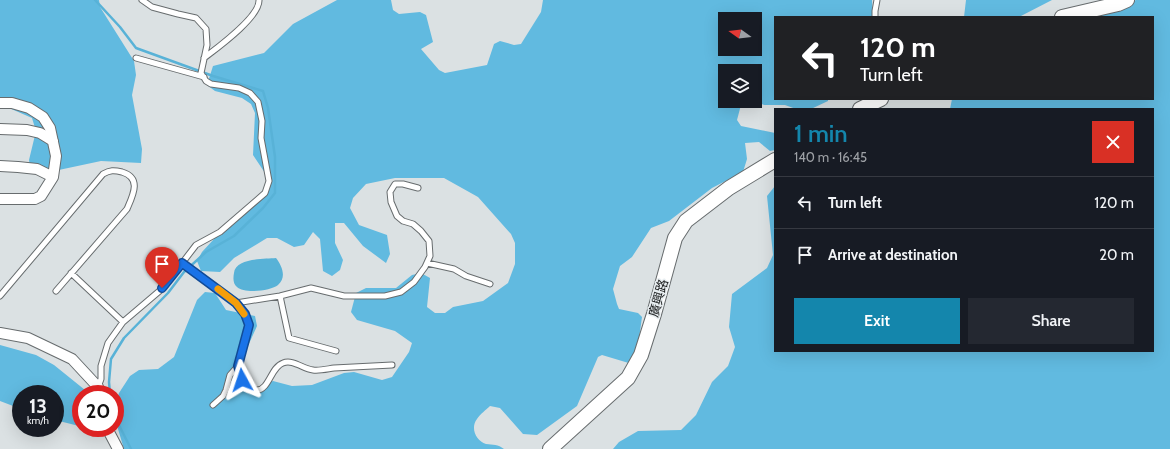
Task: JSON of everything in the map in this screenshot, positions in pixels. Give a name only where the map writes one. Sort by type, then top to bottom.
[{"type":"street","points":[[1066,16],[1118,4],[1127,0]]},
{"type":"street","points":[[862,108],[879,100]]},
{"type":"street","points":[[0,103],[12,103],[29,108],[43,117],[50,128],[56,156],[53,178],[41,196],[35,199],[0,199]]},
{"type":"street","points":[[0,129],[27,130],[40,133],[53,141]]},
{"type":"street","name":"廣興路","points":[[550,449],[628,378],[640,355],[654,314],[675,238],[686,221],[729,188],[774,161]]},
{"type":"street","points":[[0,166],[18,166],[38,169],[53,178]]},
{"type":"street","points":[[0,333],[28,338],[72,359],[94,385]]},
{"type":"street","points":[[112,437],[118,449]]},
{"type":"lane","points":[[142,0],[152,7],[196,18],[206,29],[207,45],[202,66],[202,75]]},
{"type":"lane","points":[[204,58],[235,34],[254,14],[259,0]]},
{"type":"lane","points":[[875,16],[877,0]]},
{"type":"lane","points":[[100,385],[102,379],[101,366],[108,343],[123,322],[162,288],[183,264],[196,245],[220,232],[265,193],[269,181],[261,138],[262,121],[258,102],[250,93],[239,88],[211,84],[202,75],[136,58]]},
{"type":"lane","points":[[0,296],[103,174],[116,170],[126,173],[133,179],[135,186],[127,209],[56,291]]},
{"type":"lane","points":[[236,303],[280,296],[311,288],[344,296],[385,296],[401,292],[414,282],[425,268],[430,256],[429,241],[421,230],[413,224],[403,221],[397,216],[390,202],[390,192],[395,184],[403,184],[418,188]]},
{"type":"lane","points":[[427,263],[454,269],[466,276],[490,284]]},
{"type":"lane","points":[[183,264],[236,303],[245,314],[249,325],[238,366],[230,375],[223,396],[213,405]]},
{"type":"lane","points":[[70,273],[123,322]]},
{"type":"lane","points":[[280,296],[289,338],[336,351]]},
{"type":"lane","points":[[238,366],[242,380],[246,385],[252,390],[259,390],[265,387],[276,368],[282,363],[288,362],[313,370],[392,365]]},
{"type":"shaded area","points":[[0,0],[99,0],[100,7],[134,61],[136,75],[132,95],[142,149],[141,163],[101,161],[54,171],[30,167],[29,160],[36,131],[32,118],[0,104]]},
{"type":"shaded area","points":[[337,0],[391,0],[393,10],[399,14],[420,12],[426,15],[433,42],[421,49],[439,70],[445,73],[487,65],[494,44],[500,41],[514,45],[521,44],[541,12],[543,0],[872,0],[873,16],[774,16],[774,100],[828,100],[813,108],[793,108],[785,105],[762,104],[762,64],[718,64],[718,108],[740,108],[737,120],[741,126],[774,133],[774,150],[770,151],[759,142],[745,143],[747,159],[743,172],[712,188],[669,221],[651,228],[632,257],[620,266],[613,289],[619,309],[638,313],[642,317],[636,361],[632,364],[602,355],[598,357],[577,406],[537,435],[523,434],[500,408],[490,406],[480,415],[474,426],[475,434],[479,440],[486,444],[498,445],[504,449],[124,449],[120,437],[124,437],[124,385],[130,376],[139,370],[158,369],[174,357],[197,300],[205,292],[215,293],[226,310],[255,316],[257,326],[233,379],[247,393],[257,392],[264,384],[273,381],[292,386],[312,385],[344,373],[354,372],[382,380],[392,377],[409,352],[412,343],[395,331],[357,320],[351,312],[356,293],[366,288],[396,288],[412,275],[421,273],[430,278],[427,307],[435,313],[445,313],[453,307],[483,301],[508,283],[515,264],[515,243],[511,234],[478,197],[444,178],[395,178],[366,184],[353,198],[350,208],[359,225],[387,235],[390,254],[386,263],[363,246],[344,223],[335,223],[335,243],[343,260],[340,270],[332,276],[323,271],[320,239],[313,232],[304,245],[294,247],[277,238],[267,238],[234,258],[220,272],[201,271],[197,261],[202,252],[237,214],[264,198],[269,179],[253,155],[255,113],[251,104],[242,98],[215,91],[207,85],[213,66],[264,53],[293,24]]},
{"type":"shaded area","points":[[966,0],[1052,0],[1021,16],[964,16]]},
{"type":"shaded area","points":[[1136,0],[1170,0],[1170,449],[613,449],[619,442],[638,431],[681,430],[696,415],[712,382],[728,366],[735,347],[729,327],[732,294],[767,268],[773,255],[767,196],[774,187],[774,352],[1154,352],[1154,108],[950,108],[952,100],[1154,100],[1154,16],[1083,16],[1118,9]]},
{"type":"shaded area","points":[[276,258],[283,272],[281,282],[278,285],[270,289],[258,291],[240,289],[236,286],[233,277],[239,264],[251,260]]},
{"type":"shaded area","points":[[0,345],[36,355],[54,365],[79,385],[72,385],[72,424],[64,422],[64,385],[12,385],[12,406],[0,401]]},
{"type":"waterway","points":[[95,0],[120,27],[136,48],[213,76],[263,91],[268,108],[275,157],[275,193],[263,208],[234,236],[206,252],[184,272],[168,293],[124,338],[111,359],[109,385]]},
{"type":"waterway","points":[[124,435],[131,449]]},
{"type":"slow traffic","points":[[218,289],[236,303],[244,314]]},
{"type":"route","points":[[162,288],[182,263],[236,303],[245,314],[249,325],[238,366],[242,380]]}]
